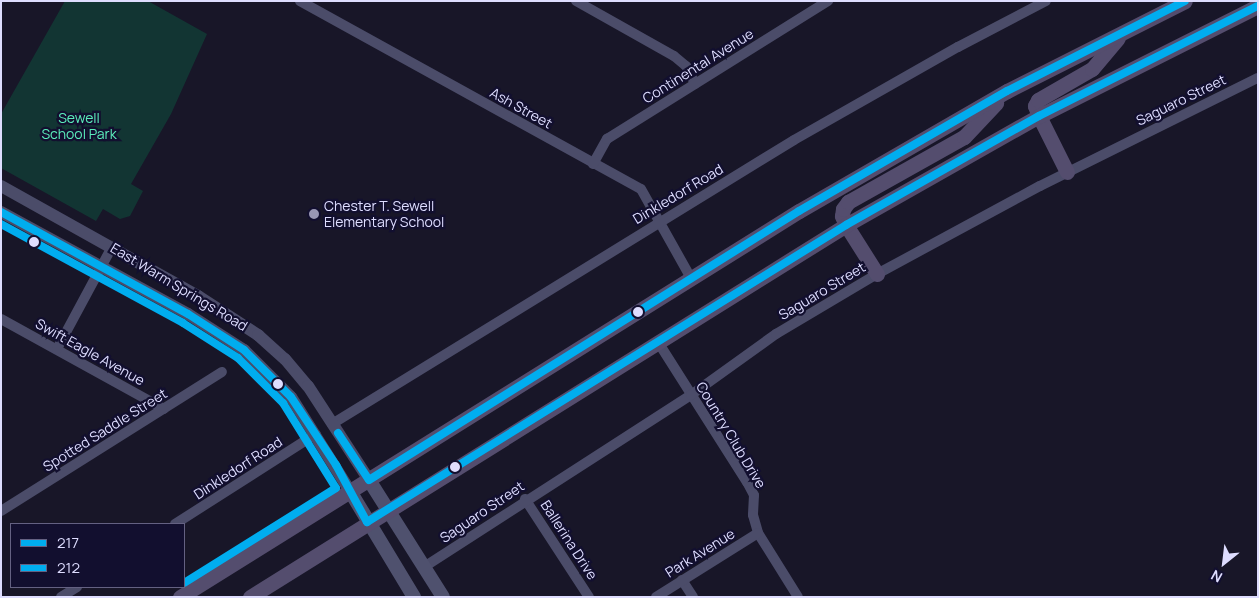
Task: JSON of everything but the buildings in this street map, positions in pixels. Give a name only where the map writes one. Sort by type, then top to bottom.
[{"type":"main road","points":[[180,597],[799,211],[1008,91],[1185,1]]},
{"type":"main road","points":[[250,597],[367,522],[846,225],[1039,116],[1258,6]]},
{"type":"main road","points":[[1067,172],[1039,116],[1036,106],[1038,100],[1092,70],[1122,33]]},
{"type":"main road","points":[[876,274],[842,216],[848,202],[964,137],[1008,91]]},
{"type":"main road","name":"East Warm Springs Road","points":[[369,480],[443,597]]},
{"type":"main road","name":"East Warm Springs Road","points":[[350,491],[414,597]]},
{"type":"street","name":"Ash Street","points":[[300,1],[641,189],[691,278]]},
{"type":"street","points":[[576,1],[674,56],[686,66],[695,84]]},
{"type":"street","name":"Continental Avenue","points":[[593,164],[607,139],[828,1]]},
{"type":"street","name":"Dinkledorf Road","points":[[332,424],[660,221],[820,125],[958,46],[1046,1]]},
{"type":"street","name":"Saguaro Street","points":[[424,567],[525,499],[691,395],[776,334],[876,274],[1067,172],[1258,78]]},
{"type":"street","name":"East Warm Springs Road","points":[[1,186],[228,313],[258,334],[302,379],[369,480]]},
{"type":"street","name":"East Warm Springs Road","points":[[1,212],[217,330],[244,350],[291,397],[316,434],[350,491]]},
{"type":"street","points":[[57,348],[112,247]]},
{"type":"street","name":"Swift Eagle Avenue","points":[[1,318],[164,409]]},
{"type":"street","name":"Country Club Drive","points":[[658,342],[754,495],[758,533],[798,597]]},
{"type":"street","name":"Spotted Saddle Street","points":[[1,511],[222,372]]},
{"type":"street","name":"Dinkledorf Road","points":[[177,523],[316,434]]},
{"type":"street","name":"Ballerina Drive","points":[[525,499],[589,597]]},
{"type":"street","name":"Park Avenue","points":[[656,597],[758,533]]},
{"type":"street","points":[[682,580],[693,597]]},
{"type":"street","points":[[61,597],[75,588]]},
{"type":"green space","name":"Sewell School Park","points":[[65,1],[148,1],[207,34],[171,114],[131,184],[143,191],[130,216],[120,219],[103,209],[96,221],[1,168],[1,114]]},
{"type":"transit line","name":"217","points":[[338,433],[369,480],[799,211],[1007,91],[1185,1]]},
{"type":"transit line","name":"217","points":[[1,212],[188,314],[244,350],[291,397],[336,465],[367,522],[846,225],[1039,116],[1258,6]]},
{"type":"transit line","name":"212","points":[[1,224],[183,323],[238,358],[283,403],[336,488],[185,582]]},
{"type":"place","name":"Chester T. Sewell Elementary School","points":[[314,214]]}]
